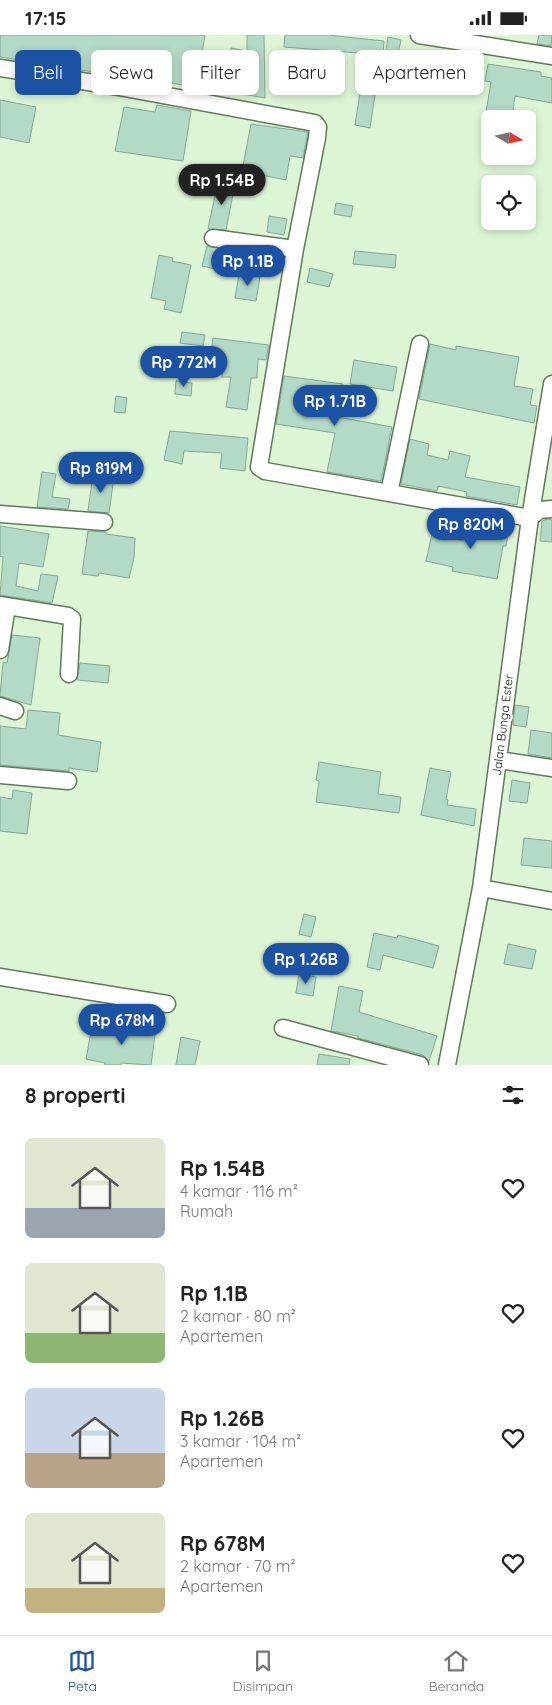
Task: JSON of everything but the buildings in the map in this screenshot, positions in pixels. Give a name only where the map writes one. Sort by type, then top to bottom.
[{"type":"street","points":[[419,35],[552,56]]},
{"type":"street","points":[[0,68],[120,87],[315,123],[318,132],[295,249],[259,467],[265,471],[530,518],[540,510],[552,509]]},
{"type":"street","points":[[213,239],[295,249]]},
{"type":"street","points":[[389,493],[420,344]]},
{"type":"street","name":"Jalan Bunga Ester","points":[[447,1065],[481,888],[530,518],[552,384]]},
{"type":"street","points":[[0,513],[104,522]]},
{"type":"street","points":[[0,650],[3,606],[68,616],[72,619],[69,674]]},
{"type":"street","points":[[499,759],[552,768]]},
{"type":"street","points":[[0,775],[68,781]]},
{"type":"street","points":[[481,888],[552,901]]},
{"type":"street","points":[[0,977],[166,1004]]},
{"type":"street","points":[[283,1028],[420,1065]]}]
